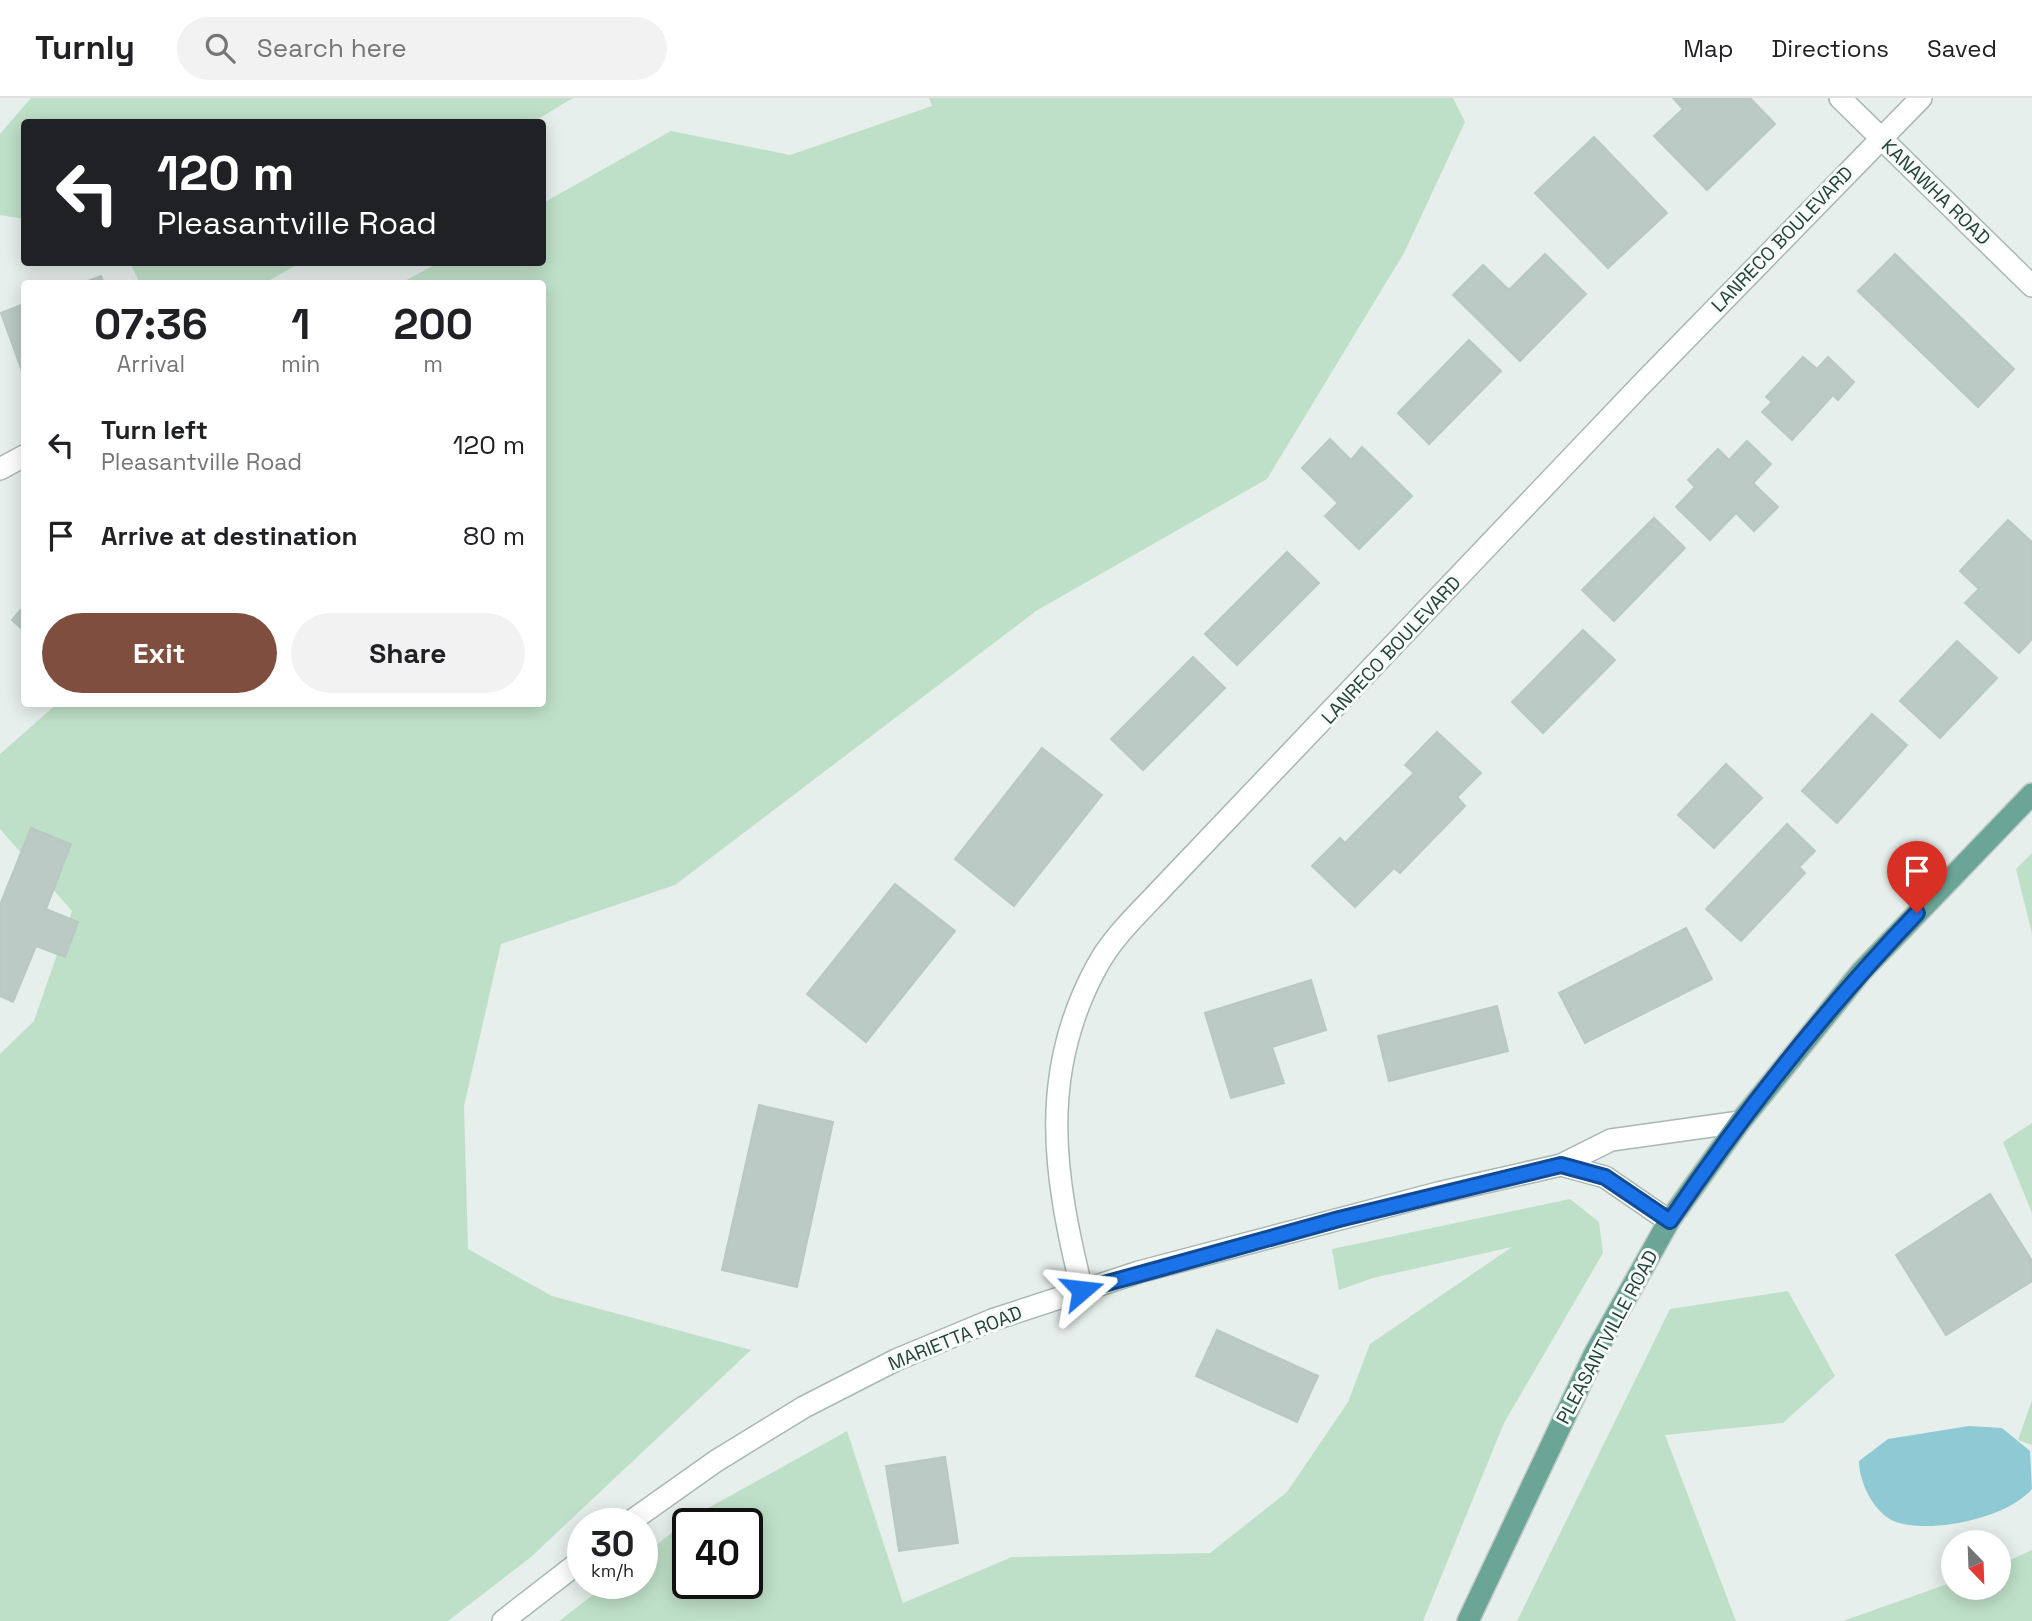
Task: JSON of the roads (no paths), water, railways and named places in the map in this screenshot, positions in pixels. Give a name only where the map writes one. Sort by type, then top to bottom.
[{"type":"main road","name":"PLEASANTVILLE ROAD","points":[[1468,1621],[1595,1353],[1670,1221],[1740,1122],[1861,972],[2032,794]]},
{"type":"street","name":"KANAWHA ROAD","points":[[1840,98],[2032,286]]},
{"type":"street","name":"LANRECO BOULEVARD","points":[[1082,1290],[1063,1217],[1058,1177],[1056,1099],[1074,1019],[1097,966],[1125,928],[1164,886],[1921,98]]},
{"type":"street","points":[[0,469],[21,458]]},
{"type":"street","name":"MARIETTA ROAD","points":[[650,1508],[716,1461],[804,1407],[896,1360],[992,1320],[1082,1290],[1339,1219],[1561,1165],[1611,1140],[1740,1122]]},
{"type":"street","name":"MARIETTA ROAD","points":[[1561,1165],[1605,1177],[1670,1221]]},
{"type":"street","points":[[503,1621],[567,1571]]},
{"type":"water","points":[[1969,1426],[2002,1428],[2030,1451],[2032,1489],[2005,1508],[1968,1521],[1949,1524],[1911,1525],[1896,1522],[1881,1512],[1865,1487],[1859,1461],[1888,1439]]}]
